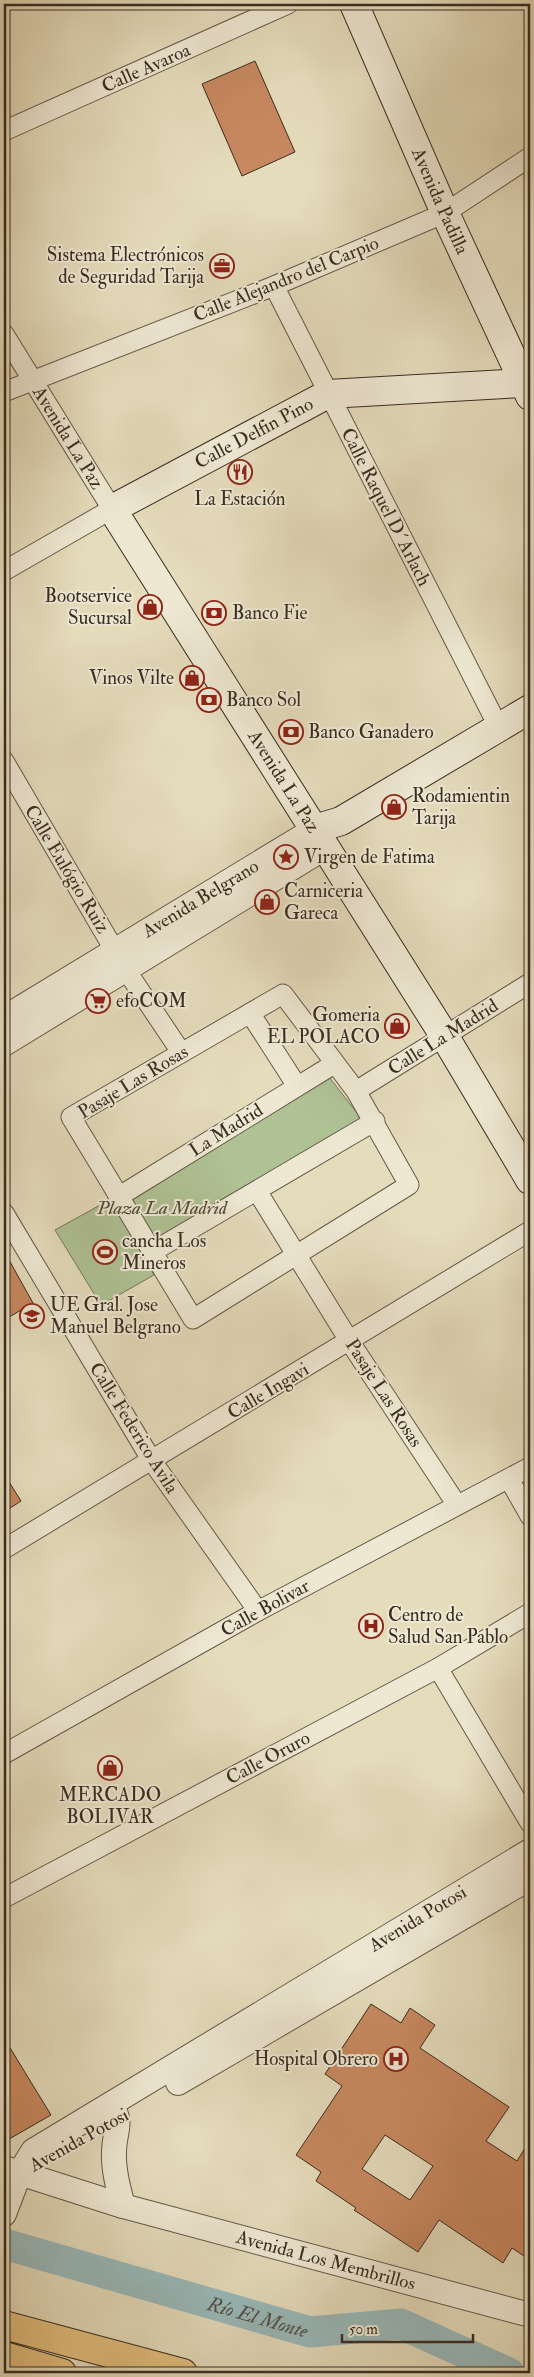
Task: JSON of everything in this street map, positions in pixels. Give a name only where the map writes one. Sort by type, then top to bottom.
[{"type":"main road","name":"Avenida Padilla","points":[[354,4],[445,213],[528,387]]},
{"type":"main road","name":"Calle Delfin Pino","points":[[112,509],[328,394],[528,387]]},
{"type":"main road","name":"Avenida La Paz","points":[[112,509],[445,1037],[530,1180]]},
{"type":"main road","name":"Avenida Belgrano","points":[[320,838],[340,821],[530,709]]},
{"type":"main road","points":[[4,2325],[183,2373]]},
{"type":"main road","points":[[4,2356],[62,2373]]},
{"type":"street","name":"Calle Avaroa","points":[[4,131],[288,4]]},
{"type":"street","name":"Calle Alejandro del Carpio","points":[[4,392],[274,286],[445,213],[530,158]]},
{"type":"street","name":"Calle Raquel D´Arlach","points":[[274,286],[499,728]]},
{"type":"street","name":"Avenida La Paz","points":[[4,334],[112,509]]},
{"type":"street","name":"Calle Delfin Pino","points":[[4,571],[112,509]]},
{"type":"street","name":"Calle Eulógio Ruiz","points":[[4,761],[121,960],[181,1052]]},
{"type":"street","name":"Avenida Belgrano","points":[[4,1044],[121,960],[320,838]]},
{"type":"street","name":"Avenida Belgrano","points":[[4,1018],[121,960]]},
{"type":"street","name":"Calle La Madrid","points":[[356,1091],[530,983]]},
{"type":"street","name":"Pasaje Las Rosas","points":[[283,994],[356,1091],[409,1185],[194,1319],[71,1118],[181,1052],[283,994]]},
{"type":"street","points":[[250,1013],[297,1086]]},
{"type":"street","name":"La Madrid","points":[[118,1197],[334,1064]]},
{"type":"street","points":[[152,1252],[374,1121]]},
{"type":"street","points":[[258,1191],[296,1255]]},
{"type":"street","name":"Calle Federico Avila","points":[[4,1213],[152,1461],[258,1611]]},
{"type":"street","name":"Calle Ingavi","points":[[4,1550],[350,1342],[530,1231]]},
{"type":"street","name":"Pasaje Las Rosas","points":[[296,1255],[350,1342],[457,1505]]},
{"type":"street","name":"Calle Bolivar","points":[[4,1754],[258,1611],[530,1467]]},
{"type":"street","points":[[509,1479],[530,1516]]},
{"type":"street","name":"Calle Oruro","points":[[4,1898],[438,1668],[530,1613]]},
{"type":"street","points":[[438,1668],[530,1823]]},
{"type":"street","name":"Avenida Potosi","points":[[10,2187],[115,2111],[530,1851]]},
{"type":"street","name":"Avenida Potosi","points":[[115,2111],[530,1878]]},
{"type":"street","points":[[115,2111],[115,2178],[123,2206]]},
{"type":"street","name":"Avenida Los Membrillos","points":[[10,2187],[123,2206],[530,2315]]},
{"type":"green space","name":"Plaza La Madrid","points":[[329,1077],[361,1118],[153,1247],[122,1198]]},
{"type":"green space","name":"cancha Los Mineros","points":[[111,1199],[154,1275],[101,1305],[55,1230]]},
{"type":"building","points":[[255,61],[295,152],[242,176],[202,84]]},
{"type":"building","points":[[4,1251],[33,1303],[4,1320]]},
{"type":"building","points":[[4,1474],[21,1501],[4,1512]]},
{"type":"building","points":[[371,2004],[401,2023],[410,2008],[435,2025],[420,2048],[509,2107],[486,2141],[517,2161],[530,2140],[530,2260],[512,2248],[503,2263],[439,2220],[418,2252],[354,2210],[356,2208],[316,2181],[321,2172],[296,2155],[342,2086],[325,2074]],"holes":[[[385,2135],[433,2166],[410,2200],[362,2169]]]},
{"type":"building","points":[[4,2038],[51,2115],[4,2142]]},
{"type":"waterway","name":"Río El Monte","points":[[4,2244],[310,2332],[401,2324],[509,2373]]},
{"type":"place","name":"Sistema Electrónicos de Seguridad Tarija","points":[[222,266]]},
{"type":"place","name":"La Estación","points":[[240,472]]},
{"type":"place","name":"Bootservice Sucursal","points":[[150,607]]},
{"type":"place","name":"Banco Fie","points":[[214,613]]},
{"type":"place","name":"Vinos Vilte","points":[[192,678]]},
{"type":"place","name":"Banco Sol","points":[[209,700]]},
{"type":"place","name":"Banco Ganadero","points":[[291,732]]},
{"type":"place","name":"Rodamientin Tarija","points":[[394,807]]},
{"type":"place","name":"Virgen de Fatima","points":[[286,857]]},
{"type":"place","name":"Carniceria Gareca","points":[[267,902]]},
{"type":"place","name":"efoCOM","points":[[98,1001]]},
{"type":"place","name":"Gomeria EL POLACO","points":[[397,1026]]},
{"type":"place","name":"cancha Los Mineros","points":[[105,1252]]},
{"type":"place","name":"UE Gral. Jose Manuel Belgrano","points":[[32,1316]]},
{"type":"place","name":"Centro de Salud San Pablo","points":[[371,1626]]},
{"type":"place","name":"MERCADO BOLIVAR","points":[[110,1768]]},
{"type":"place","name":"Hospital Obrero","points":[[396,2059]]}]
